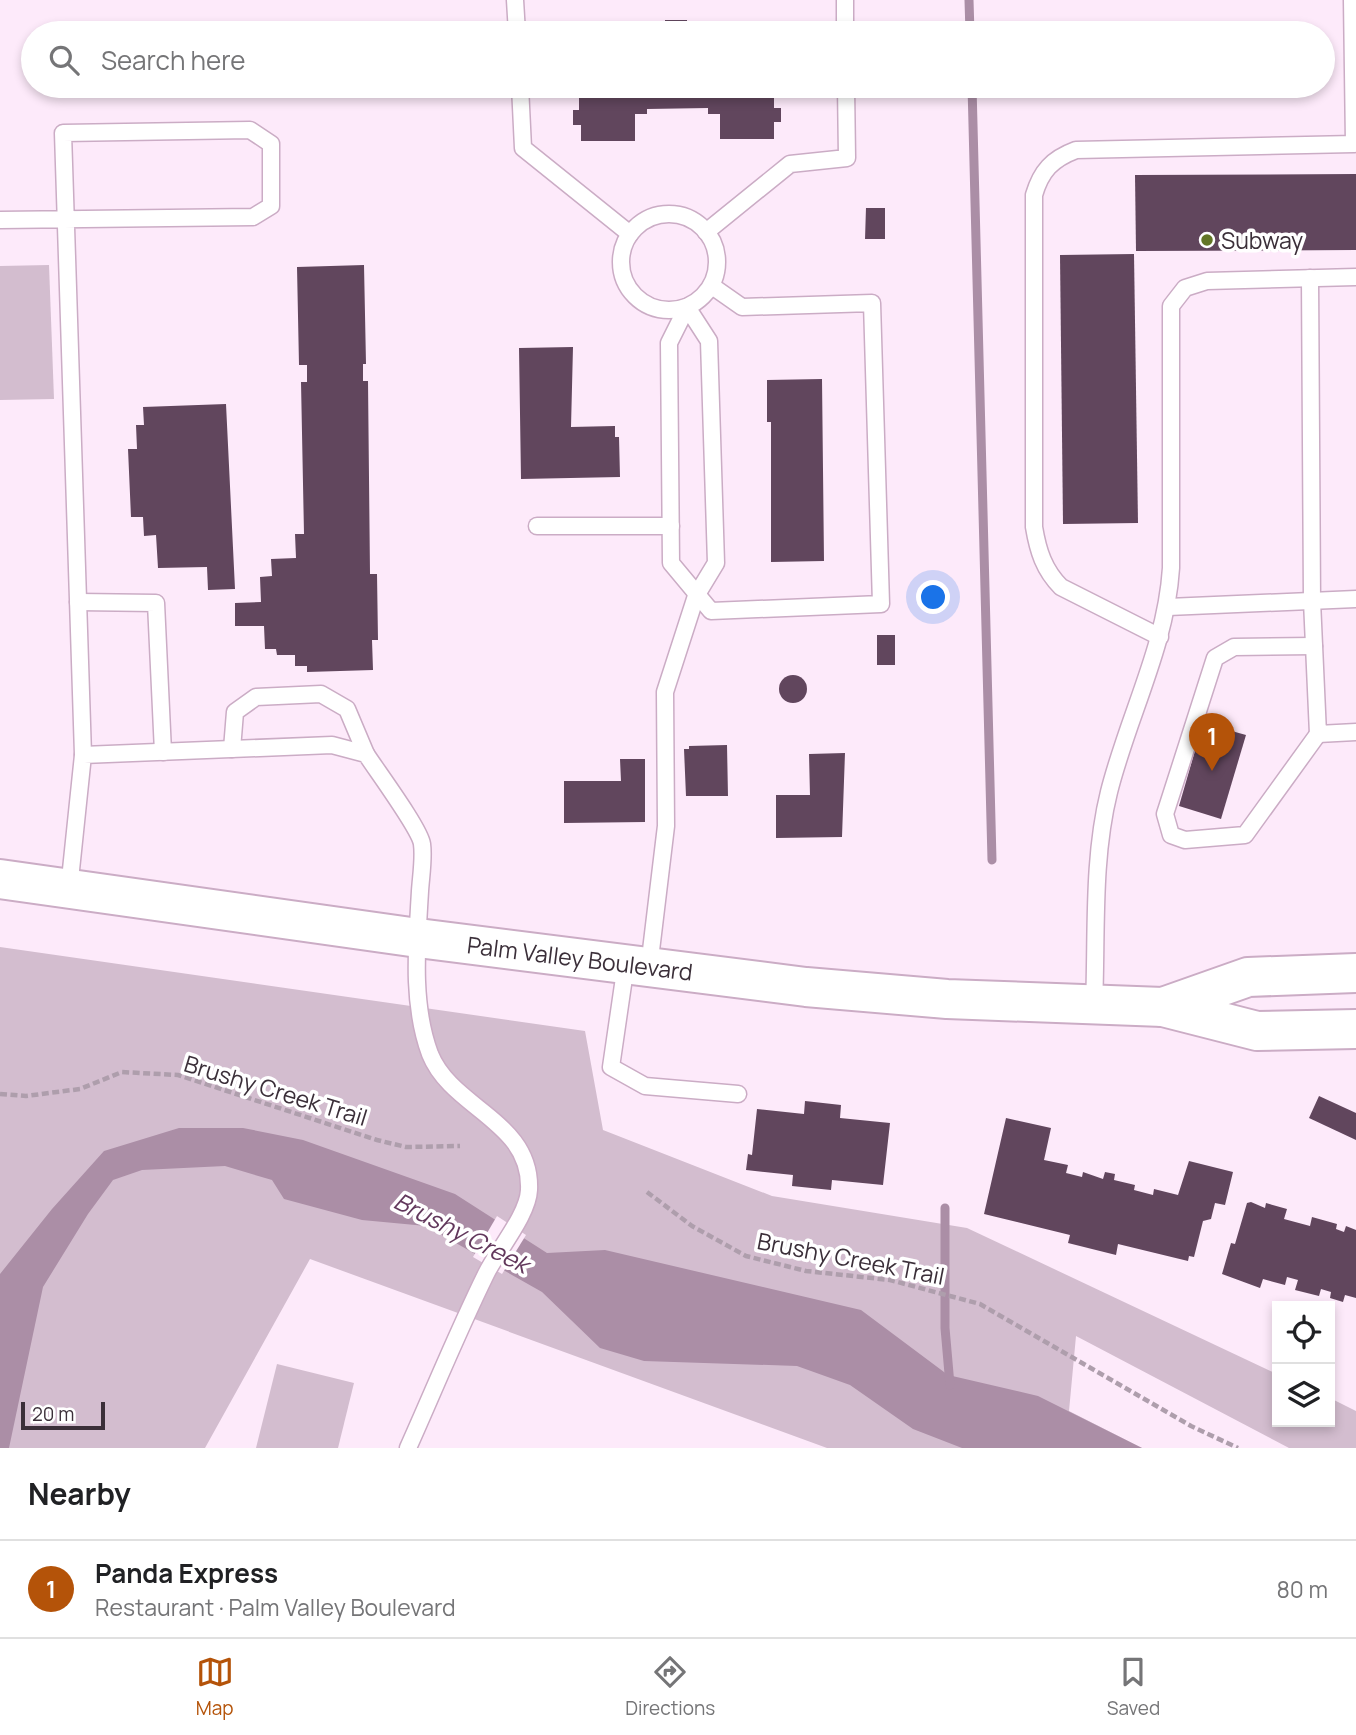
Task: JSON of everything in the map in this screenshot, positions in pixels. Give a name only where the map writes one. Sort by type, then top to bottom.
[{"type":"highway","name":"Palm Valley Boulevard","points":[[0,879],[418,938],[806,986],[947,999],[1163,1007],[1256,1031],[1356,1029]]},
{"type":"highway","name":"Palm Valley Boulevard","points":[[1163,1007],[1248,977],[1356,974]]},
{"type":"lane","points":[[515,0],[516,21]]},
{"type":"lane","points":[[845,0],[845,21]]},
{"type":"lane","points":[[1160,637],[1076,598],[1061,587],[1050,576],[1037,546],[1034,527],[1034,195],[1046,168],[1060,156],[1076,150],[1355,144],[1352,0]]},
{"type":"lane","points":[[521,98],[523,148],[630,234]]},
{"type":"lane","points":[[706,232],[790,164],[847,158],[846,98]]},
{"type":"lane","points":[[0,220],[65,220],[253,217],[271,206],[271,144],[250,130],[63,133],[65,220],[83,755],[69,889]]},
{"type":"lane","points":[[671,214],[687,217],[706,232],[717,254],[717,270],[712,286],[701,298],[687,307],[672,310],[656,308],[631,292],[624,278],[621,263],[630,234],[641,223],[655,216],[671,214]]},
{"type":"lane","points":[[1094,1004],[1104,818],[1115,770],[1168,607],[1171,568],[1171,306],[1185,288],[1207,281],[1356,277]]},
{"type":"lane","points":[[1310,278],[1312,601],[1318,734],[1245,835],[1185,840],[1171,835],[1165,814],[1215,659],[1234,647],[1314,646]]},
{"type":"lane","points":[[687,307],[669,343],[671,563],[711,611],[881,604],[872,303],[742,307],[712,286]]},
{"type":"lane","points":[[687,307],[709,341],[716,563],[696,596],[665,692],[666,826],[638,965],[611,1067],[645,1086],[738,1094]]},
{"type":"lane","points":[[537,526],[671,526]]},
{"type":"lane","points":[[1168,607],[1356,599]]},
{"type":"lane","points":[[78,602],[156,603],[163,752]]},
{"type":"lane","points":[[232,749],[235,712],[256,697],[321,694],[347,709],[366,754],[422,842],[418,938],[419,1004],[423,1032],[432,1057],[451,1086],[480,1107],[512,1136],[526,1164],[529,1190],[526,1203],[488,1271],[408,1448]]},
{"type":"lane","points":[[1318,734],[1356,732]]},
{"type":"lane","points":[[83,755],[332,745],[366,754]]},
{"type":"path","name":"Brushy Creek Trail","points":[[0,1094],[26,1096],[80,1089],[122,1072],[177,1075],[377,1140],[406,1147],[460,1146]]},
{"type":"path","name":"Brushy Creek Trail","points":[[647,1192],[692,1226],[746,1256],[806,1271],[890,1280],[980,1304],[1191,1426],[1238,1448]]},
{"type":"shaded area","points":[[49,265],[54,399],[0,400],[0,266]]},
{"type":"shaded area","points":[[0,947],[585,1031],[603,1130],[772,1196],[967,1228],[1272,1372],[1272,1427],[1335,1427],[1335,1400],[1356,1411],[1356,1448],[1289,1448],[1076,1336],[1069,1411],[1142,1448],[827,1448],[310,1259],[205,1448],[0,1448]]},
{"type":"shaded area","points":[[277,1364],[354,1383],[338,1448],[256,1448]]},
{"type":"water","name":"Brushy Creek","points":[[179,1128],[243,1128],[303,1140],[455,1194],[547,1253],[605,1250],[861,1310],[948,1375],[1038,1396],[1142,1448],[962,1448],[913,1429],[850,1385],[797,1366],[644,1361],[600,1348],[542,1292],[426,1226],[362,1220],[284,1199],[272,1180],[225,1166],[142,1170],[113,1180],[88,1214],[43,1287],[9,1448],[0,1448],[0,1274],[52,1209],[104,1151]]},
{"type":"pier","points":[[497,1216],[526,1235],[502,1274],[473,1257]]},
{"type":"building","points":[[579,98],[774,98],[774,108],[781,108],[781,122],[774,122],[774,139],[720,139],[720,114],[708,114],[708,108],[647,109],[647,114],[635,114],[635,141],[581,141],[581,125],[573,125],[573,110],[579,110]]},
{"type":"building","points":[[1356,174],[1356,250],[1136,251],[1135,175]]},
{"type":"building","points":[[866,208],[885,208],[885,239],[865,239]]},
{"type":"building","points":[[1134,254],[1138,523],[1063,524],[1060,255]]},
{"type":"building","points":[[364,265],[366,364],[363,364],[363,381],[368,381],[370,574],[377,574],[378,640],[372,640],[373,670],[307,672],[307,666],[295,666],[295,655],[277,655],[276,649],[265,649],[264,626],[235,626],[235,603],[261,602],[260,577],[272,576],[271,559],[296,558],[295,534],[304,534],[301,382],[307,382],[307,365],[299,365],[297,267]]},
{"type":"building","points":[[573,347],[571,427],[615,426],[615,437],[619,437],[620,477],[521,479],[519,348]]},
{"type":"building","points":[[822,379],[824,561],[771,562],[771,422],[767,422],[767,380]]},
{"type":"building","points":[[226,404],[235,589],[208,590],[207,567],[158,568],[156,535],[144,536],[143,517],[131,517],[128,449],[137,449],[136,425],[144,425],[143,407]]},
{"type":"building","points":[[877,635],[895,635],[895,665],[877,665]]},
{"type":"building","points":[[793,675],[803,679],[807,689],[803,699],[793,703],[783,699],[779,689],[783,679]]},
{"type":"building","points":[[1203,723],[1246,735],[1221,819],[1179,806]]},
{"type":"building","points":[[727,745],[728,796],[686,796],[684,749],[689,749],[689,746]]},
{"type":"building","points":[[845,753],[842,837],[776,838],[776,795],[810,795],[809,754]]},
{"type":"building","points":[[620,759],[645,759],[645,822],[564,823],[564,781],[621,781]]},
{"type":"building","points":[[1319,1096],[1356,1113],[1356,1140],[1309,1118]]},
{"type":"building","points":[[805,1101],[841,1105],[840,1118],[890,1123],[883,1185],[832,1180],[831,1190],[792,1186],[793,1175],[746,1170],[748,1154],[752,1155],[757,1109],[804,1114]]},
{"type":"building","points":[[1006,1118],[1051,1128],[1044,1160],[1068,1165],[1066,1173],[1082,1177],[1083,1172],[1103,1179],[1105,1172],[1115,1174],[1114,1180],[1135,1185],[1134,1190],[1153,1195],[1154,1189],[1178,1195],[1189,1161],[1233,1172],[1225,1205],[1215,1203],[1211,1219],[1203,1221],[1194,1257],[1189,1256],[1188,1261],[1118,1244],[1116,1255],[1068,1243],[1070,1235],[984,1214]]},
{"type":"building","points":[[1247,1203],[1265,1208],[1266,1203],[1287,1209],[1284,1219],[1310,1226],[1312,1217],[1337,1224],[1336,1229],[1344,1232],[1346,1226],[1356,1230],[1356,1298],[1345,1295],[1343,1302],[1330,1298],[1331,1292],[1321,1289],[1319,1296],[1295,1290],[1298,1280],[1287,1277],[1285,1285],[1263,1279],[1260,1288],[1222,1274],[1231,1243],[1235,1244]]},
{"type":"waterway","points":[[969,0],[970,21]]},
{"type":"waterway","points":[[972,98],[992,860]]},
{"type":"waterway","points":[[945,1208],[945,1328],[950,1385]]},
{"type":"place","name":"Subway","points":[[1207,240]]},
{"type":"place","name":"Panda Express","points":[[1212,771]]}]
